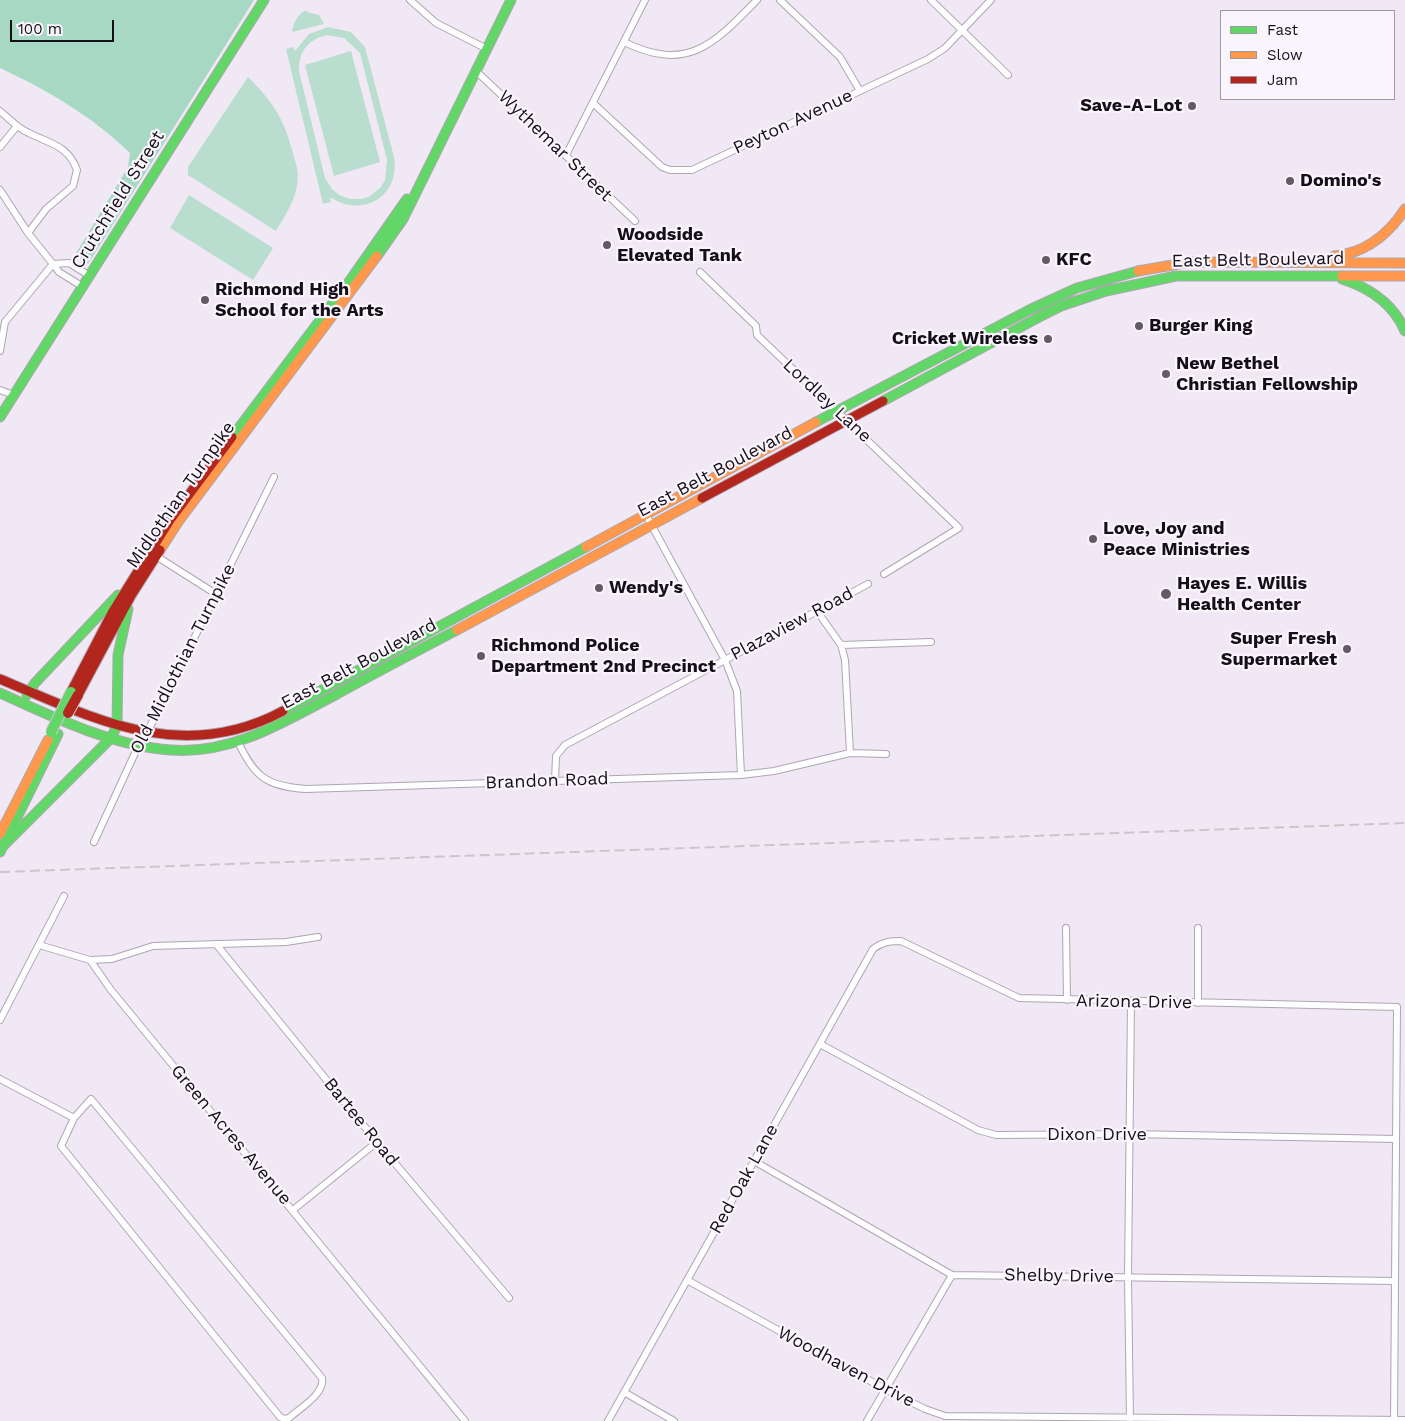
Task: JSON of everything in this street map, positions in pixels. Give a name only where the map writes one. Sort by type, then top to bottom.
[{"type":"main road","name":"Crutchfield Street","points":[[0,417],[264,0]]},
{"type":"main road","name":"Midlothian Turnpike","points":[[74,693],[132,594],[204,486],[374,262],[403,218],[512,0]]},
{"type":"main road","name":"Midlothian Turnpike","points":[[0,834],[54,733],[130,581],[188,493],[352,279],[422,177]]},
{"type":"main road","points":[[1307,261],[1347,255],[1367,248],[1387,231],[1405,209]]},
{"type":"main road","name":"East Belt Boulevard","points":[[0,693],[111,738],[140,745],[172,751],[185,751],[238,742],[267,731],[607,551],[648,520],[836,412],[1031,308],[1093,283],[1126,274],[1190,262],[1307,261],[1405,263]]},
{"type":"main road","points":[[1326,275],[1352,282],[1372,292],[1397,316],[1405,331]]},
{"type":"main road","name":"East Belt Boulevard","points":[[0,679],[117,726],[142,734],[187,738],[234,732],[264,721],[648,520],[847,420],[1061,306],[1106,291],[1149,281],[1184,276],[1405,276]]},
{"type":"main road","points":[[24,703],[29,691],[130,581]]},
{"type":"main road","points":[[2,849],[111,738],[117,726],[119,708],[119,642],[132,594]]},
{"type":"main road","points":[[119,708],[125,720],[142,734]]},
{"type":"main road","name":"Midlothian Turnpike","points":[[2,849],[54,733]]},
{"type":"street","points":[[410,0],[436,23],[487,49]]},
{"type":"street","points":[[566,155],[645,0]]},
{"type":"street","points":[[624,42],[655,53],[672,55],[694,52],[724,34],[757,0]]},
{"type":"street","points":[[780,0],[840,58],[860,90]]},
{"type":"street","points":[[931,0],[1008,75]]},
{"type":"street","name":"Peyton Avenue","points":[[593,103],[662,167],[680,171],[692,170],[928,59],[945,48],[991,0]]},
{"type":"street","name":"Wythemar Street","points":[[476,70],[635,221]]},
{"type":"street","points":[[0,111],[17,126],[66,151],[75,163],[78,175],[73,186],[46,209],[28,233]]},
{"type":"street","points":[[0,147],[17,126]]},
{"type":"street","points":[[0,190],[28,233],[59,272],[82,287]]},
{"type":"street","points":[[0,351],[5,322],[53,264],[69,263],[90,276]]},
{"type":"street","name":"Lordley Lane","points":[[700,272],[756,326],[757,335],[959,528],[884,574]]},
{"type":"street","points":[[0,390],[14,395]]},
{"type":"street","name":"Old Midlothian Turnpike","points":[[94,842],[140,745],[142,734],[216,594],[274,477]]},
{"type":"street","points":[[648,520],[725,660],[737,691],[741,775]]},
{"type":"street","points":[[156,556],[216,594]]},
{"type":"street","name":"Plazaview Road","points":[[555,781],[556,756],[565,745],[868,584]]},
{"type":"street","points":[[817,611],[841,645],[847,674],[850,754]]},
{"type":"street","points":[[841,645],[931,642]]},
{"type":"street","name":"Brandon Road","points":[[234,732],[238,742],[259,774],[282,787],[306,789],[741,775],[774,771],[850,754],[886,754]]},
{"type":"street","points":[[0,1020],[64,896]]},
{"type":"street","points":[[1066,928],[1067,1000]]},
{"type":"street","points":[[1198,928],[1198,1003]]},
{"type":"street","points":[[39,945],[90,960],[112,959],[153,946],[286,942],[318,937]]},
{"type":"street","name":"Arizona Drive","points":[[884,942],[901,941],[1019,998],[1397,1007],[1396,1139]]},
{"type":"street","name":"Red Oak Lane","points":[[608,1421],[874,949],[884,942]]},
{"type":"street","name":"Bartee Road","points":[[216,944],[377,1142],[509,1298]]},
{"type":"street","name":"Green Acres Avenue","points":[[90,960],[111,990],[465,1421]]},
{"type":"street","points":[[1130,1419],[1128,1277],[1132,1002]]},
{"type":"street","name":"Dixon Drive","points":[[820,1044],[978,1130],[987,1133],[1396,1139]]},
{"type":"street","points":[[0,1079],[74,1118]]},
{"type":"street","points":[[92,1099],[322,1378],[323,1384],[320,1392],[289,1418],[284,1419],[280,1416],[185,1296],[61,1146],[74,1118],[92,1099]]},
{"type":"street","points":[[1394,1420],[1396,1139]]},
{"type":"street","points":[[293,1210],[377,1142]]},
{"type":"street","name":"Shelby Drive","points":[[754,1161],[952,1274],[1395,1281]]},
{"type":"street","points":[[867,1421],[952,1274]]},
{"type":"street","name":"Woodhaven Drive","points":[[687,1280],[885,1389],[924,1409],[945,1416],[1405,1420]]},
{"type":"street","points":[[624,1392],[674,1421]]},
{"type":"green space","points":[[0,0],[254,0],[88,264],[75,255],[128,167],[130,153],[85,116],[35,85],[0,68]]},
{"type":"green space","points":[[307,10],[307,12],[319,15],[324,24],[292,32],[297,18]]},
{"type":"green space","points":[[328,27],[351,32],[365,47],[394,157],[395,171],[391,183],[385,193],[377,200],[354,206],[330,197],[331,202],[323,204],[286,49],[293,47],[295,51],[309,34]],"holes":[[[327,35],[344,38],[360,53],[387,160],[385,180],[381,187],[370,196],[362,199],[350,199],[339,195],[332,189],[325,178],[299,68],[304,49],[314,40]]]},
{"type":"green space","points":[[351,51],[380,162],[334,176],[305,65]]},
{"type":"green space","points":[[248,77],[268,99],[280,118],[297,168],[298,177],[293,201],[276,231],[188,175],[188,167]]},
{"type":"green space","points":[[189,195],[273,248],[253,280],[170,228]]},
{"type":"railway","points":[[0,872],[1405,823]]},
{"type":"traffic: fast","points":[[0,417],[264,0]]},
{"type":"traffic: fast","points":[[377,256],[403,219],[511,0]]},
{"type":"traffic: fast","points":[[232,437],[351,279],[407,199]]},
{"type":"traffic: fast","points":[[816,422],[1031,309],[1077,288],[1138,271]]},
{"type":"traffic: fast","points":[[883,401],[1061,306],[1106,291],[1176,276],[1342,276]]},
{"type":"traffic: fast","points":[[1342,279],[1362,287],[1380,298],[1394,312],[1405,331]]},
{"type":"traffic: fast","points":[[283,711],[586,547]]},
{"type":"traffic: fast","points":[[27,695],[35,683],[118,595]]},
{"type":"traffic: fast","points":[[3,846],[111,738],[117,726],[118,655],[128,609]]},
{"type":"traffic: fast","points":[[0,693],[105,737],[149,747],[171,750],[194,750],[237,742],[278,725],[457,630]]},
{"type":"traffic: fast","points":[[51,732],[71,692]]},
{"type":"traffic: fast","points":[[0,852],[58,734]]},
{"type":"traffic: slow","points":[[1334,256],[1366,247],[1384,235],[1405,209]]},
{"type":"traffic: slow","points":[[160,550],[178,522],[377,256]]},
{"type":"traffic: slow","points":[[1138,271],[1190,262],[1405,263]]},
{"type":"traffic: slow","points":[[1342,276],[1405,276]]},
{"type":"traffic: slow","points":[[586,547],[816,422]]},
{"type":"traffic: slow","points":[[457,630],[702,498]]},
{"type":"traffic: slow","points":[[0,834],[48,740]]},
{"type":"traffic: jam","points":[[702,498],[883,401]]},
{"type":"traffic: jam","points":[[71,692],[112,613],[170,520],[232,437]]},
{"type":"traffic: jam","points":[[78,695],[132,594],[160,550]]},
{"type":"traffic: jam","points":[[0,679],[105,721],[139,730],[174,735],[210,734],[246,727],[283,711]]},
{"type":"traffic: jam","points":[[68,713],[78,695]]},
{"type":"place","name":"Save-A-Lot","points":[[1192,106]]},
{"type":"place","name":"Domino's","points":[[1290,181]]},
{"type":"place","name":"Woodside Elevated Tank","points":[[607,245]]},
{"type":"place","name":"KFC","points":[[1046,260]]},
{"type":"place","name":"Richmond High School for the Arts","points":[[205,300]]},
{"type":"place","name":"Burger King","points":[[1139,326]]},
{"type":"place","name":"Cricket Wireless","points":[[1048,339]]},
{"type":"place","name":"New Bethel Christian Fellowship","points":[[1166,374]]},
{"type":"place","name":"Love, Joy and Peace Ministries","points":[[1093,539]]},
{"type":"place","name":"Wendy's","points":[[599,588]]},
{"type":"place","name":"Hayes E. Willis Health Center","points":[[1166,594]]},
{"type":"place","name":"Super Fresh Supermarket","points":[[1347,649]]},
{"type":"place","name":"Richmond Police Department 2nd Precinct","points":[[481,656]]}]
